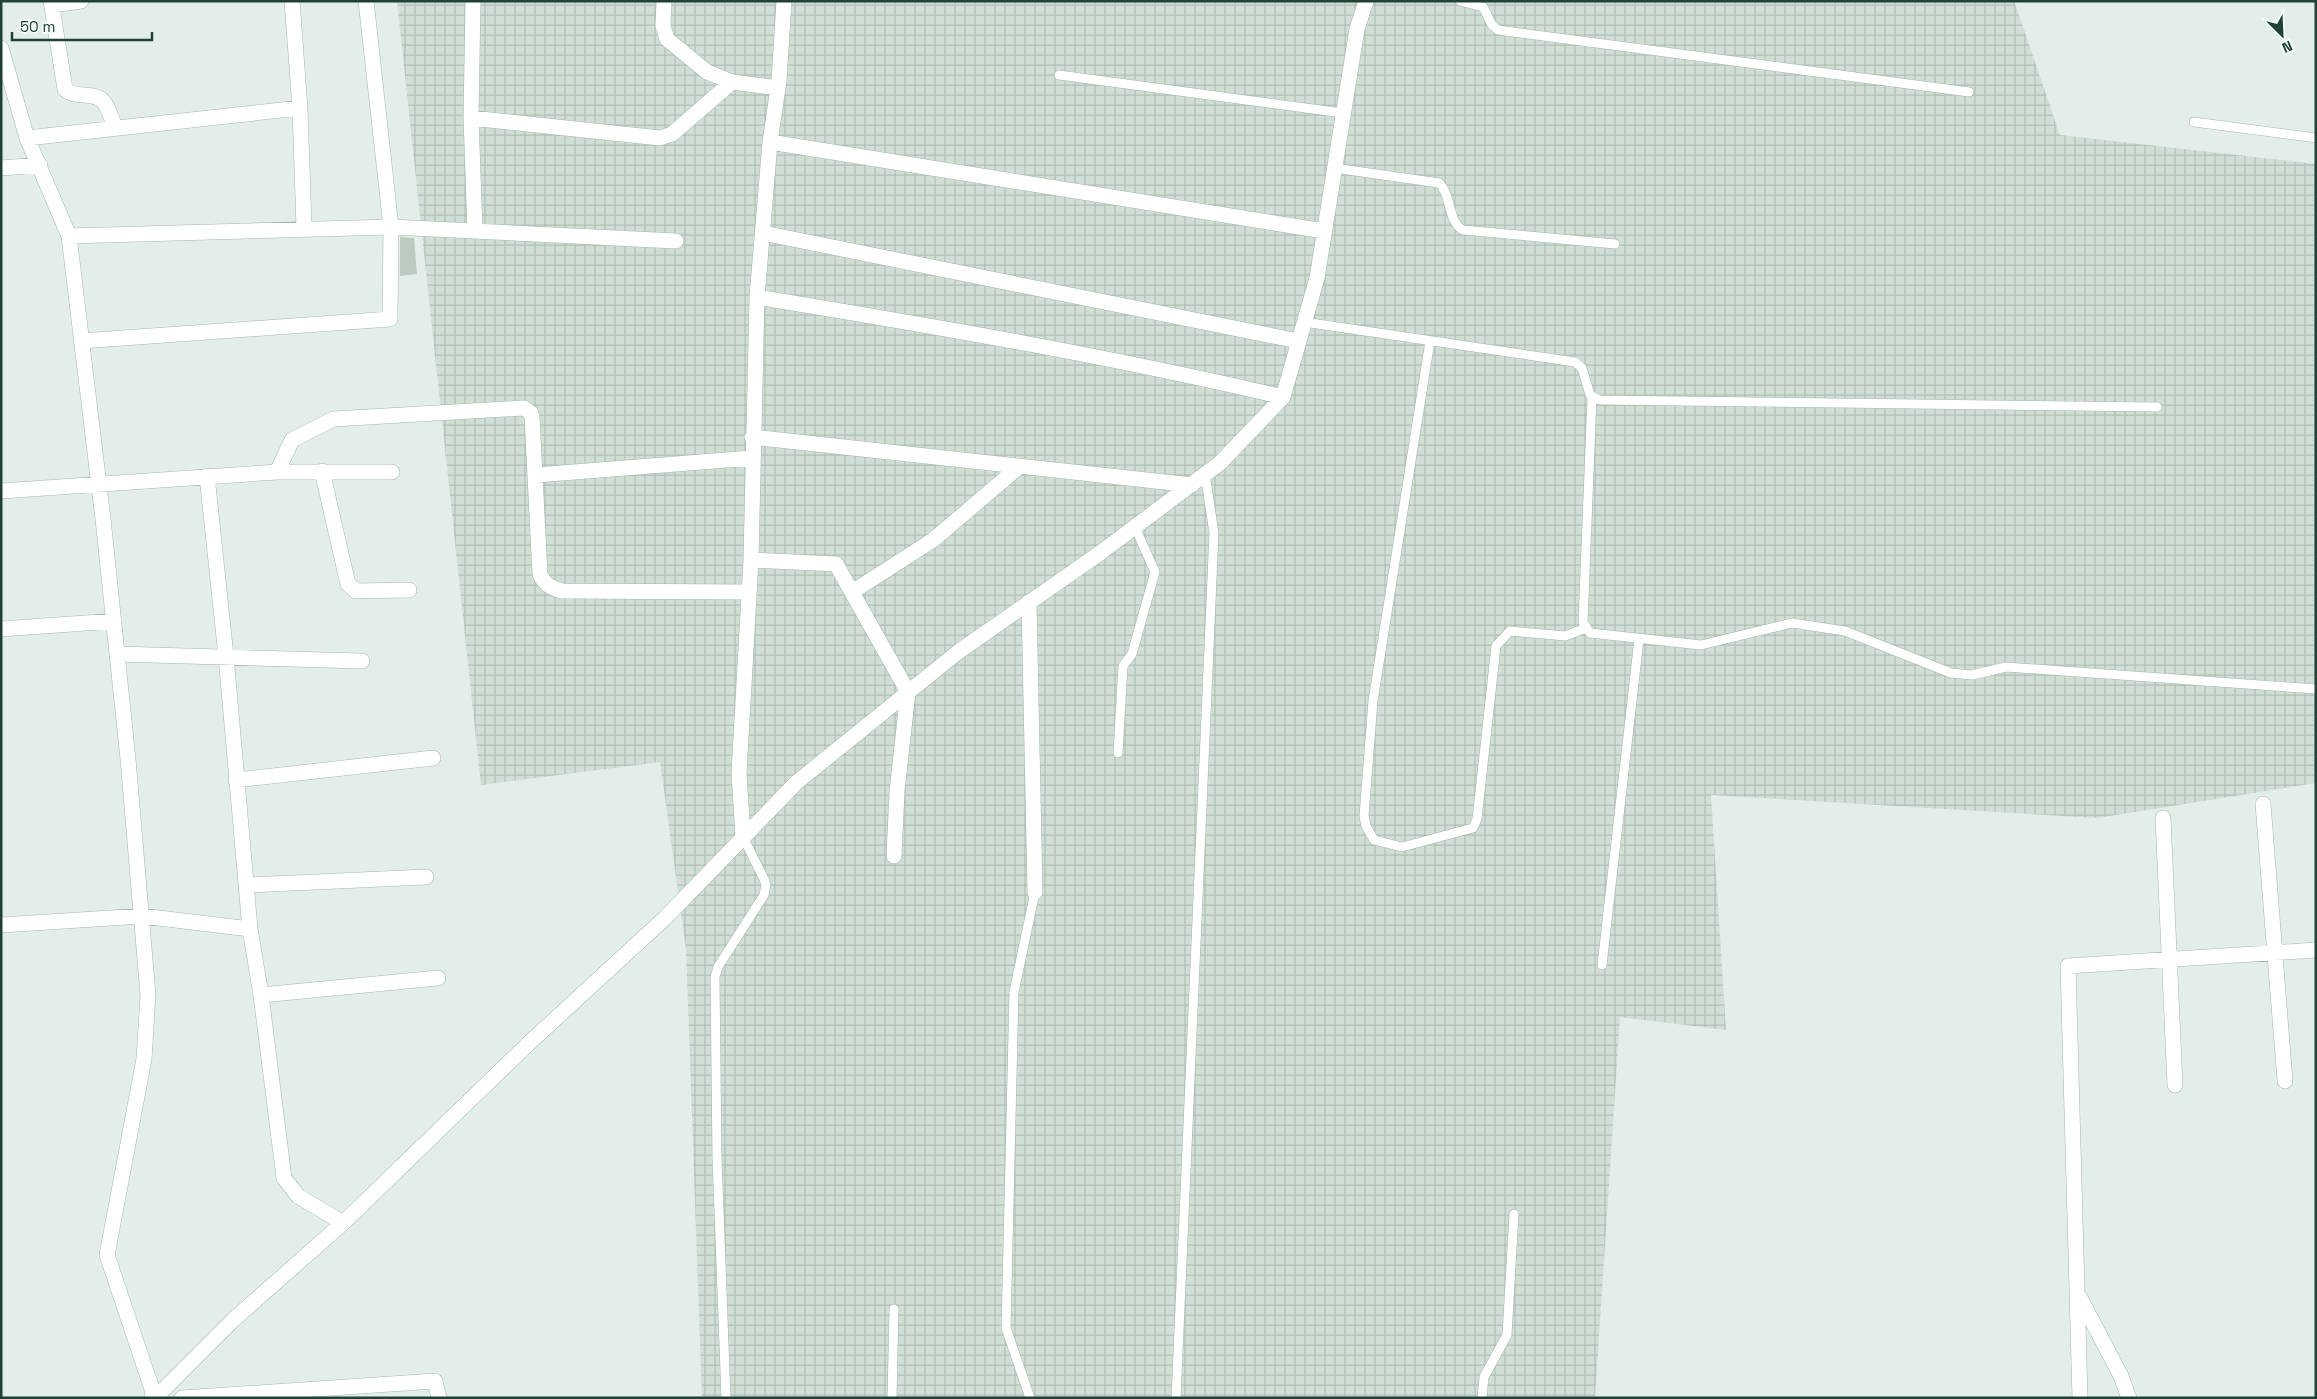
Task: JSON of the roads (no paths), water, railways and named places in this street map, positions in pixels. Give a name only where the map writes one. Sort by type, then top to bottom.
[{"type":"street","points":[[81,1],[51,3],[65,89],[68,92],[93,96],[104,102],[115,128]]},
{"type":"street","points":[[292,1],[300,108],[304,228]]},
{"type":"street","points":[[81,341],[390,319],[391,227],[366,1]]},
{"type":"street","points":[[473,1],[471,118],[475,230]]},
{"type":"street","points":[[664,1],[664,34],[670,43],[707,72],[732,82],[778,88]]},
{"type":"street","points":[[743,837],[739,773],[751,560],[752,437],[757,297],[770,142],[778,88],[784,1]]},
{"type":"street","points":[[154,1398],[233,1320],[344,1223],[528,1044],[665,918],[797,782],[958,652],[1135,527],[1220,463],[1283,397],[1317,278],[1357,29],[1366,1]]},
{"type":"street","points":[[1,48],[27,138],[69,236],[99,483],[114,621],[148,995],[144,1059],[107,1255],[154,1398]]},
{"type":"street","points":[[471,118],[660,138],[672,134],[732,82]]},
{"type":"street","points":[[27,138],[300,108]]},
{"type":"street","points":[[770,142],[1324,231]]},
{"type":"street","points":[[1,168],[40,165]]},
{"type":"street","points":[[69,236],[391,227],[676,241]]},
{"type":"street","points":[[763,233],[1298,341]]},
{"type":"street","points":[[757,297],[908,322],[1180,373],[1283,397]]},
{"type":"street","points":[[277,472],[292,440],[332,419],[524,408],[531,413],[532,417],[540,574],[543,581],[554,589],[749,592]]},
{"type":"street","points":[[752,437],[1192,485]]},
{"type":"street","points":[[536,475],[752,458]]},
{"type":"street","points":[[852,592],[933,540],[1020,466]]},
{"type":"street","points":[[322,471],[348,584],[356,590],[409,590]]},
{"type":"street","points":[[1,491],[277,472],[392,472]]},
{"type":"street","points":[[207,476],[226,656],[250,929],[261,995],[284,1178],[298,1196],[344,1223]]},
{"type":"street","points":[[751,560],[836,564],[908,692],[897,791],[894,856]]},
{"type":"street","points":[[1029,602],[1035,892]]},
{"type":"street","points":[[1,629],[114,621]]},
{"type":"street","points":[[117,654],[362,661]]},
{"type":"street","points":[[236,780],[433,758]]},
{"type":"street","points":[[2263,804],[2285,1081]]},
{"type":"street","points":[[2163,818],[2171,960],[2175,1084]]},
{"type":"street","points":[[246,885],[426,876]]},
{"type":"street","points":[[1,925],[142,916],[250,929]]},
{"type":"street","points":[[2080,1398],[2068,966],[2316,950]]},
{"type":"street","points":[[261,995],[438,978]]},
{"type":"street","points":[[2077,1293],[2121,1376],[2129,1398]]},
{"type":"street","points":[[182,1398],[436,1381],[439,1398]]},
{"type":"lane","points":[[1460,1],[1483,7],[1492,25],[1498,30],[1969,92]]},
{"type":"lane","points":[[1059,75],[1343,113]]},
{"type":"lane","points":[[2194,122],[2316,138]]},
{"type":"lane","points":[[1334,168],[1439,183],[1445,192],[1455,223],[1463,230],[1615,244]]},
{"type":"lane","points":[[1304,322],[1575,362],[1582,368],[1592,398],[1583,622],[1590,633],[1701,645],[1792,623],[1845,630],[1951,673],[1972,675],[2006,667],[2316,689]]},
{"type":"lane","points":[[1430,341],[1373,701],[1364,816],[1366,826],[1374,840],[1402,847],[1473,828],[1477,819],[1496,646],[1510,631],[1560,636],[1586,628]]},
{"type":"lane","points":[[1592,398],[1600,400],[2157,407]]},
{"type":"lane","points":[[1176,1398],[1214,533],[1206,474]]},
{"type":"lane","points":[[1118,753],[1123,666],[1132,654],[1154,572],[1135,527]]},
{"type":"lane","points":[[1602,964],[1639,639]]},
{"type":"lane","points":[[726,1398],[717,1158],[715,977],[718,967],[764,895],[766,885],[743,837]]},
{"type":"lane","points":[[1030,1398],[1006,1328],[1014,992],[1033,912],[1035,892]]},
{"type":"lane","points":[[1482,1398],[1484,1376],[1507,1335],[1514,1214]]},
{"type":"lane","points":[[892,1398],[894,1309]]}]
